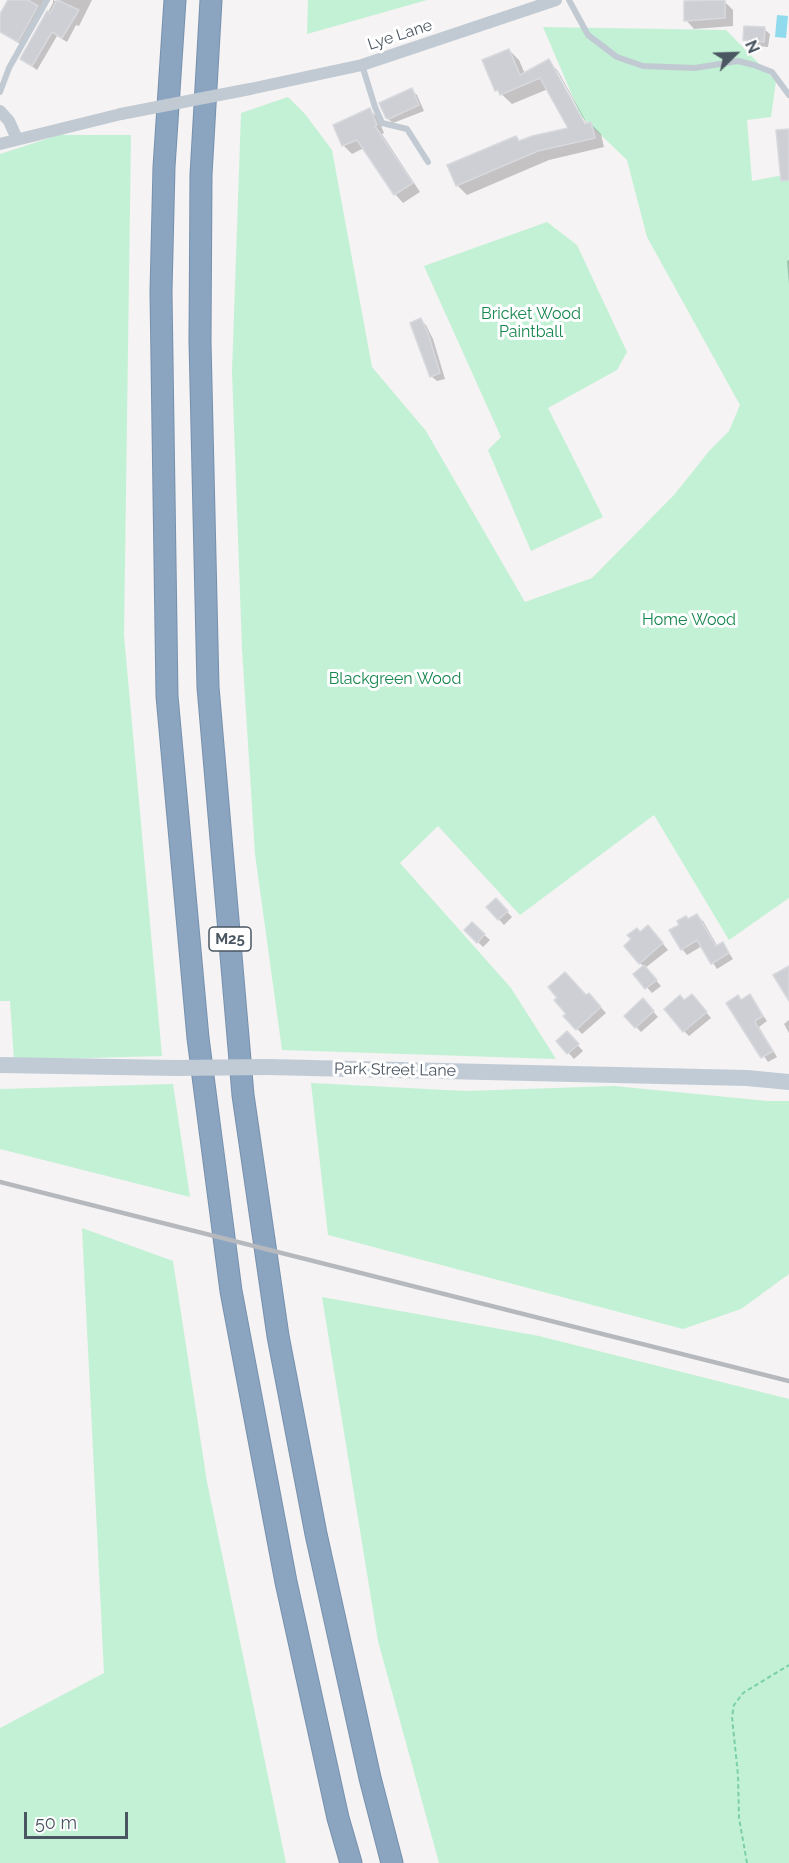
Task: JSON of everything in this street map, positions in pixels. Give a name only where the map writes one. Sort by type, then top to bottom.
[{"type":"highway","name":"M25","points":[[175,0],[164,167],[161,292],[167,696],[198,1038],[231,1291],[286,1582],[351,1863]]},
{"type":"highway","name":"M25","points":[[211,0],[201,175],[200,329],[208,687],[243,1095],[278,1336],[316,1534],[370,1778],[392,1863]]},
{"type":"street","name":"Lye Lane","points":[[17,139],[121,114],[362,65],[556,0]]},
{"type":"street","points":[[0,111],[9,121],[17,139],[0,144]]},
{"type":"street","name":"Park Street Lane","points":[[0,1065],[268,1067],[747,1078],[789,1082]]},
{"type":"lane","points":[[0,92],[9,68],[47,0]]},
{"type":"lane","points":[[569,0],[588,35],[617,57],[643,66],[695,68],[738,61],[754,64],[772,72],[789,95]]},
{"type":"lane","points":[[362,65],[382,123],[407,129],[428,162]]},
{"type":"path","points":[[747,1863],[739,1818],[738,1775],[732,1717],[734,1705],[743,1693],[789,1665]]},
{"type":"green space","points":[[308,0],[427,0],[307,34]]},
{"type":"green space","name":"Blackgreen Wood","points":[[543,27],[726,30],[776,81],[771,117],[747,120],[752,181],[789,174],[789,898],[729,940],[654,815],[520,915],[438,826],[400,863],[511,988],[556,1059],[282,1050],[255,854],[242,649],[232,372],[241,113],[288,97],[305,114],[332,150],[372,367],[426,431],[525,602],[592,578],[674,495],[710,450],[729,431],[740,405],[647,237],[627,160],[581,116]]},
{"type":"green space","points":[[59,135],[131,135],[124,635],[162,1056],[14,1060],[10,1001],[0,1001],[0,154]]},
{"type":"green space","name":"Bricket Wood Paintball","points":[[547,222],[577,245],[627,352],[617,370],[548,408],[603,517],[531,551],[488,450],[501,437],[424,266]]},
{"type":"green space","points":[[311,1083],[466,1091],[614,1086],[789,1101],[789,1274],[741,1309],[683,1329],[328,1235]]},
{"type":"green space","points":[[173,1084],[190,1197],[0,1149],[0,1089]]},
{"type":"green space","points":[[82,1228],[173,1261],[207,1482],[286,1863],[0,1863],[0,1728],[104,1673]]},
{"type":"green space","points":[[322,1297],[539,1336],[789,1399],[789,1863],[439,1863],[378,1641]]},
{"type":"water","points":[[777,15],[788,16],[786,38],[775,37]]},
{"type":"building","points":[[8,0],[28,0],[38,6],[18,42],[0,32],[0,14]]},
{"type":"building","points":[[57,0],[79,10],[62,38],[52,32],[32,66],[20,59],[47,11],[50,13]]},
{"type":"building","points":[[725,0],[725,18],[684,21],[684,1]]},
{"type":"building","points":[[744,26],[765,27],[764,42],[743,40]]},
{"type":"building","points":[[509,49],[520,75],[549,59],[585,124],[591,122],[595,138],[538,151],[456,186],[447,165],[516,136],[519,141],[568,128],[540,78],[500,95],[498,90],[495,91],[482,60]]},
{"type":"building","points":[[412,88],[419,105],[389,119],[386,118],[379,103]]},
{"type":"building","points":[[370,108],[377,125],[375,126],[413,183],[394,195],[357,140],[342,146],[333,125]]},
{"type":"building","points":[[789,129],[789,180],[781,181],[776,130]]},
{"type":"building","points":[[421,318],[440,373],[430,377],[410,323]]},
{"type":"building","points":[[496,898],[508,911],[498,920],[486,907]]},
{"type":"building","points":[[697,914],[716,946],[723,942],[729,953],[711,964],[697,940],[681,950],[669,930],[679,925],[677,921]]},
{"type":"building","points":[[472,922],[485,934],[477,943],[464,930]]},
{"type":"building","points":[[648,925],[663,943],[639,964],[624,946],[631,939],[627,935],[637,928],[640,932]]},
{"type":"building","points":[[644,965],[657,980],[645,989],[633,974]]},
{"type":"building","points":[[789,966],[789,1001],[773,975]]},
{"type":"building","points":[[565,972],[586,995],[589,993],[601,1007],[576,1030],[563,1016],[566,1014],[554,1000],[557,998],[548,987]]},
{"type":"building","points":[[692,994],[707,1012],[683,1032],[664,1009],[680,995],[684,1000]]},
{"type":"building","points":[[750,994],[763,1016],[755,1021],[757,1026],[773,1051],[761,1058],[726,1003],[738,995],[741,1000]]},
{"type":"building","points":[[643,998],[654,1011],[635,1028],[624,1016]]},
{"type":"building","points":[[567,1031],[579,1044],[567,1054],[556,1041]]},
{"type":"railway","points":[[0,1182],[789,1381]]},
{"type":"park label","name":"Home Wood","points":[[689,620]]}]
